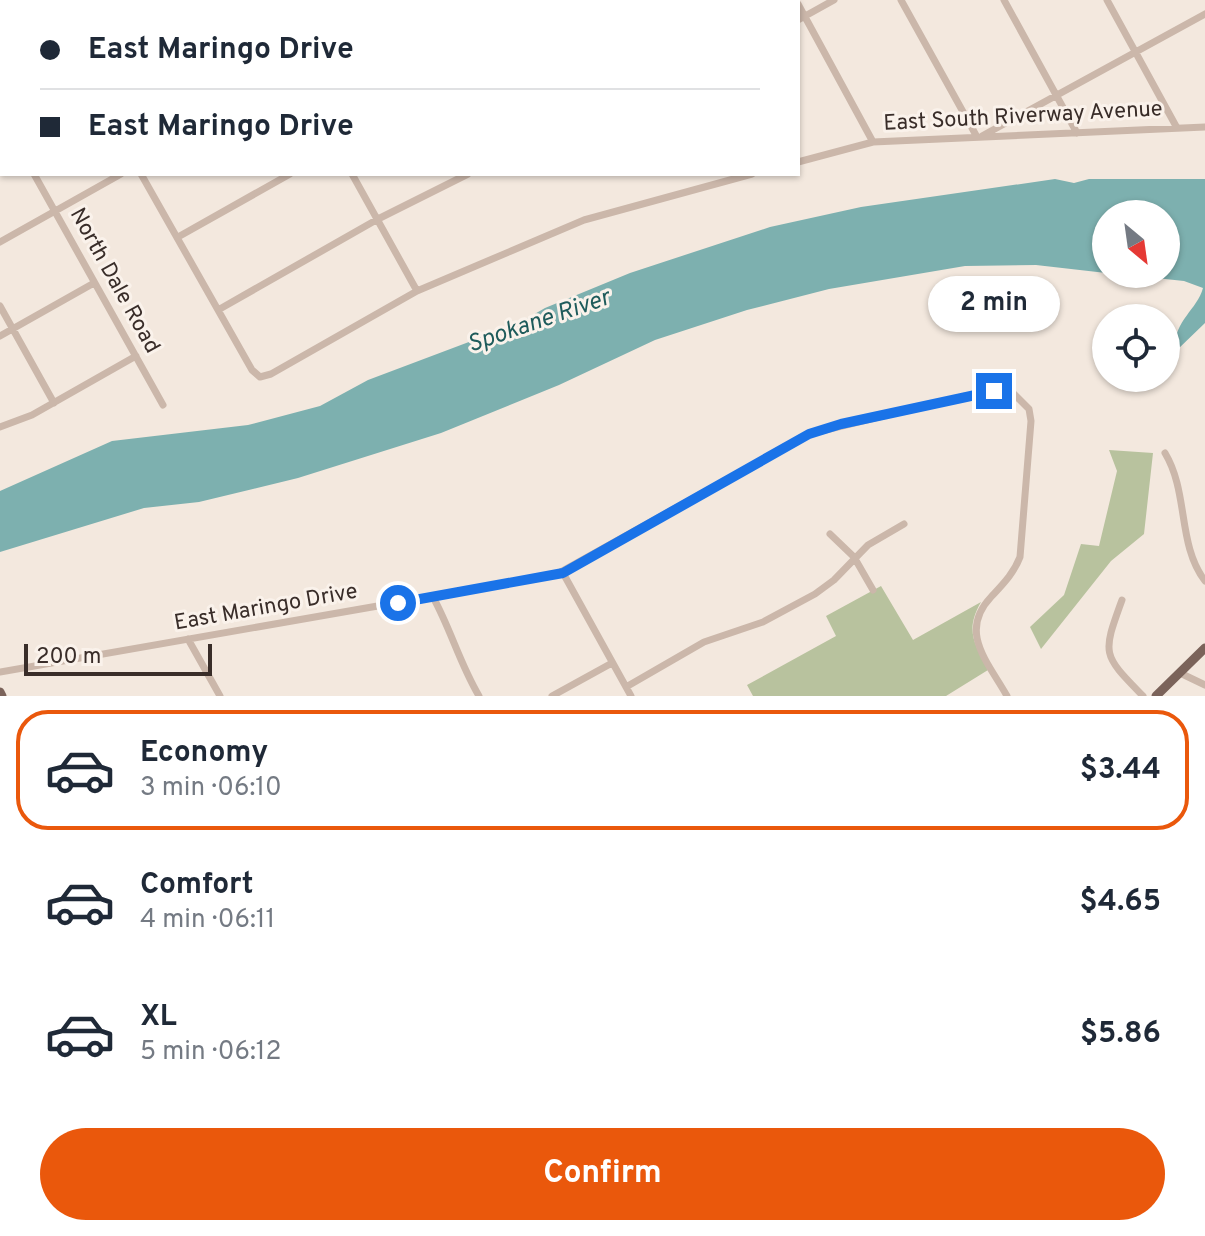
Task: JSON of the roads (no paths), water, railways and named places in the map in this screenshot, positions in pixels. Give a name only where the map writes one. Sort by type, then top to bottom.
[{"type":"main road","points":[[1156,696],[1205,648]]},
{"type":"street","points":[[834,0],[802,18],[873,142]]},
{"type":"street","points":[[901,0],[979,137],[1205,14]]},
{"type":"street","points":[[1004,0],[1077,133]]},
{"type":"street","points":[[1107,0],[1177,128]]},
{"type":"street","name":"East South Riverway Avenue","points":[[800,161],[873,142],[1205,127]]},
{"type":"street","name":"North Dale Road","points":[[35,176],[163,405]]},
{"type":"street","points":[[0,242],[117,176]]},
{"type":"street","points":[[142,176],[252,370],[260,377],[271,374],[417,291],[584,220],[745,176]]},
{"type":"street","points":[[178,237],[286,176]]},
{"type":"street","points":[[353,176],[417,291]]},
{"type":"street","points":[[218,310],[378,219],[464,176]]},
{"type":"street","points":[[0,336],[94,283]]},
{"type":"street","points":[[0,306],[54,403]]},
{"type":"street","points":[[0,427],[54,403],[136,356]]},
{"type":"street","name":"East Maringo Drive","points":[[0,672],[563,573],[809,434],[841,424],[1010,390],[1029,409],[1031,421],[1020,557],[1009,577],[985,603],[977,617],[974,633],[1007,696]]},
{"type":"street","points":[[1165,453],[1174,468],[1182,494],[1189,553],[1205,581]]},
{"type":"street","points":[[626,687],[704,642],[763,622],[815,594],[834,580],[854,557],[904,524]]},
{"type":"street","points":[[830,534],[854,557],[873,590]]},
{"type":"street","points":[[563,573],[631,696]]},
{"type":"street","points":[[433,597],[450,628],[460,661],[479,696]]},
{"type":"street","points":[[1122,600],[1108,637],[1107,652],[1116,668],[1143,696]]},
{"type":"street","points":[[188,639],[220,696]]},
{"type":"street","points":[[552,696],[612,663]]},
{"type":"street","points":[[1180,673],[1205,685]]},
{"type":"water","name":"Spokane River","points":[[1055,179],[1074,183],[1089,179],[1205,179],[1205,323],[1180,347],[1180,326],[1203,288],[1180,281],[1180,200],[1092,200],[1092,271],[1036,265],[965,266],[829,289],[747,310],[655,340],[559,385],[441,433],[298,478],[199,502],[144,508],[0,552],[0,491],[112,441],[248,425],[320,406],[368,380],[519,323],[545,308],[630,273],[770,227],[861,207]]}]
